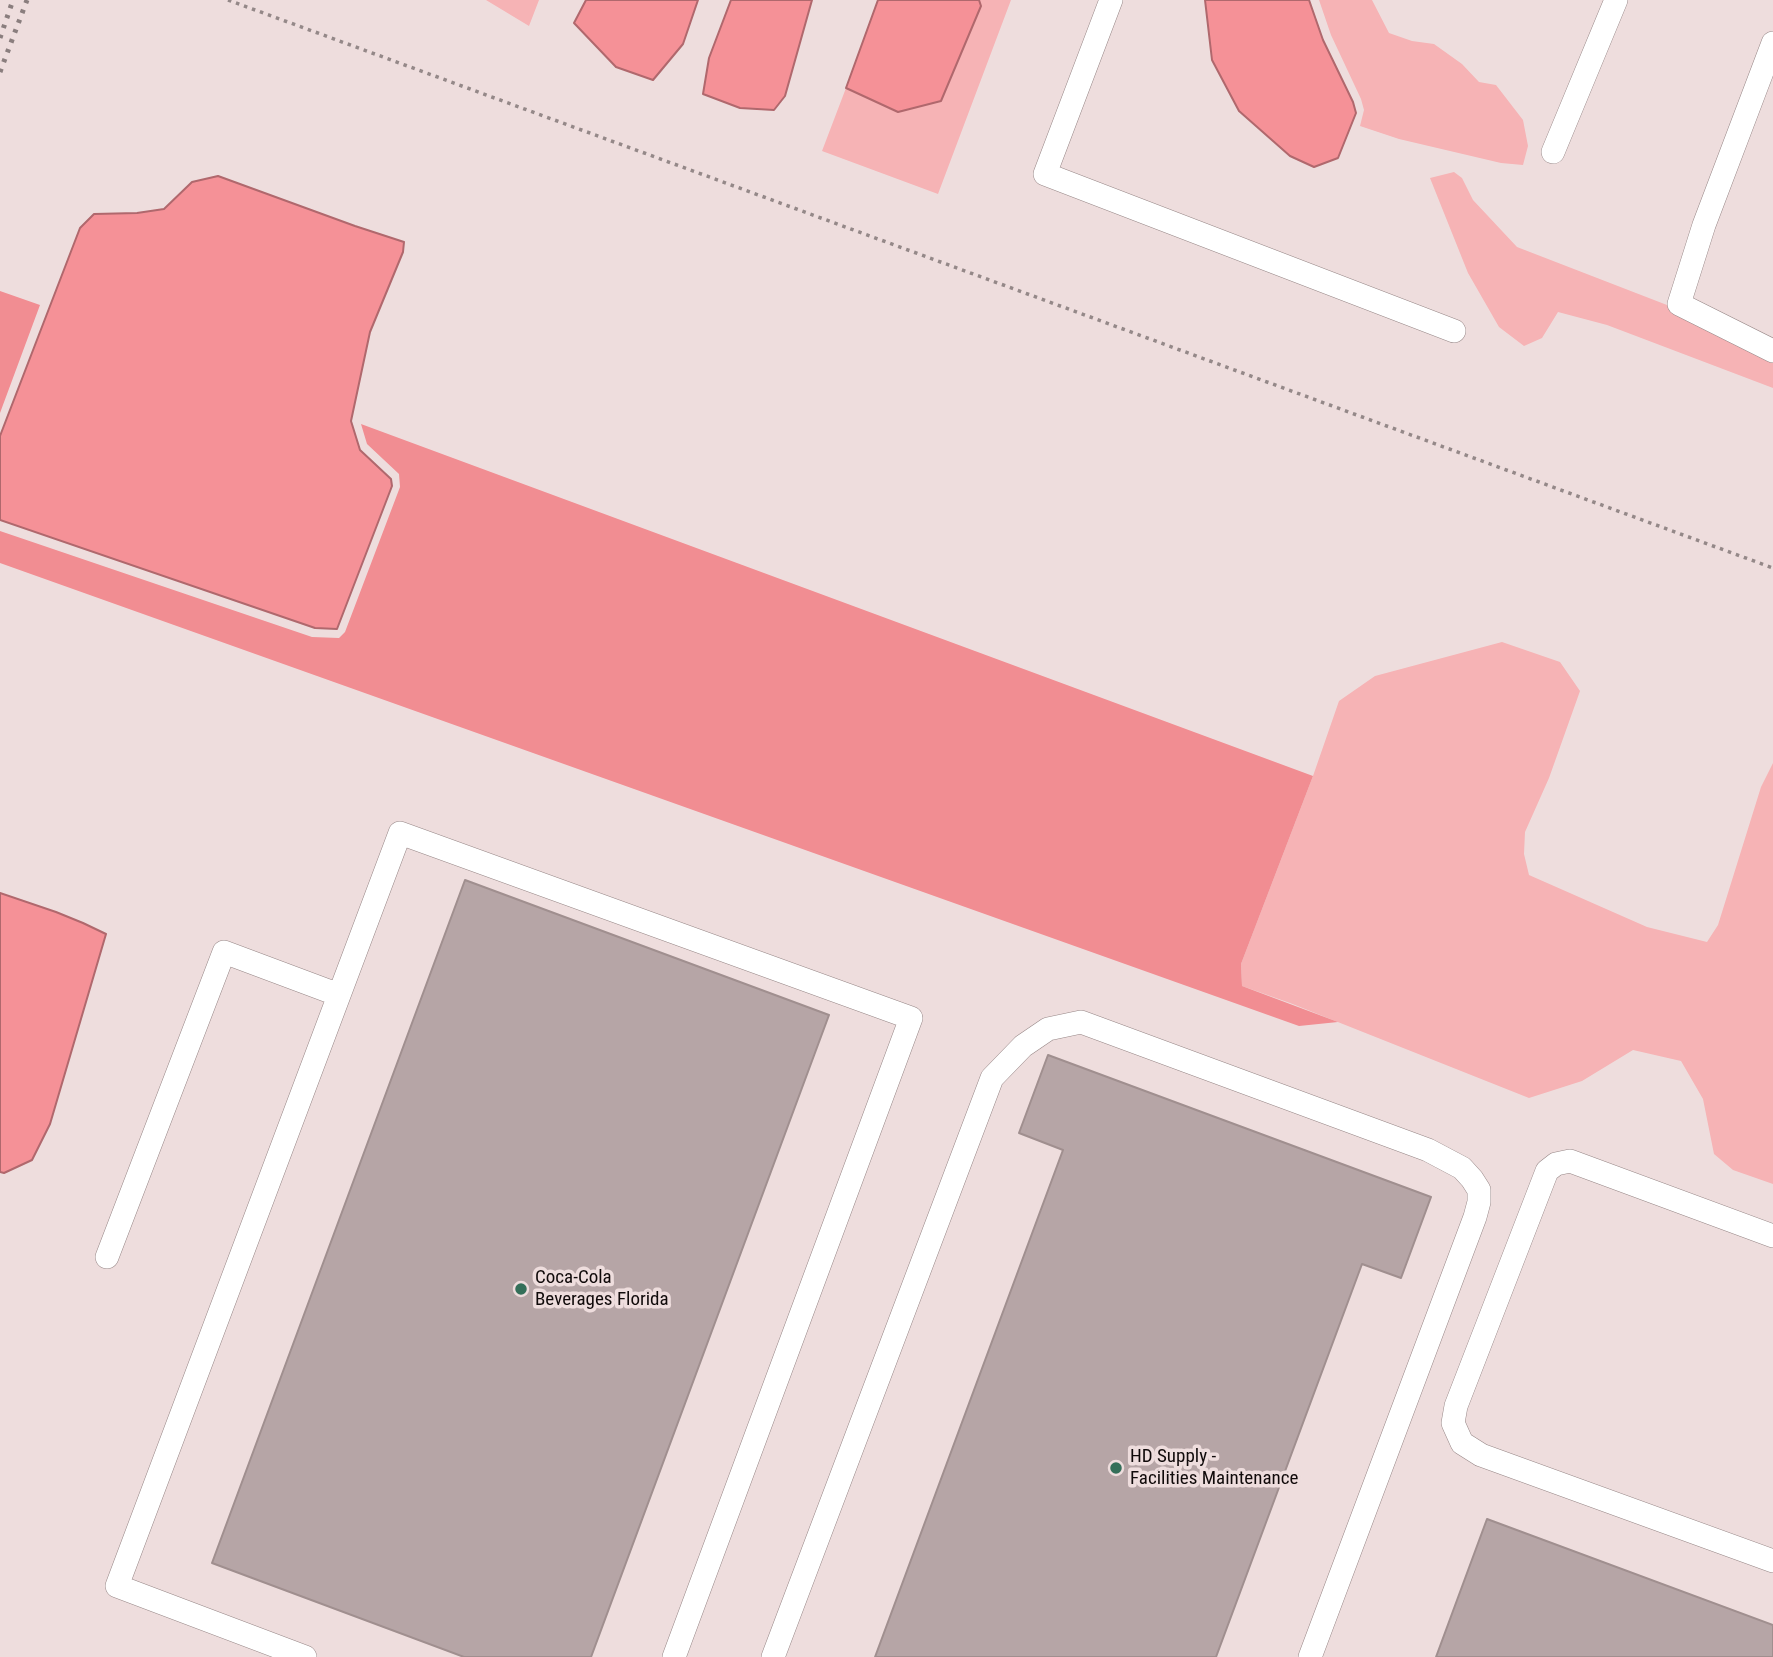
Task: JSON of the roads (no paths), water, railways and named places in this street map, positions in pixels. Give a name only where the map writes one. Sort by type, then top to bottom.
[{"type":"lane","points":[[1111,0],[1045,174],[1454,331]]},
{"type":"lane","points":[[1553,152],[1616,0]]},
{"type":"lane","points":[[1773,43],[1704,225],[1679,304],[1773,351]]},
{"type":"lane","points":[[306,1657],[117,1586],[400,834],[911,1018],[674,1657]]},
{"type":"lane","points":[[107,1257],[224,952],[339,995]]},
{"type":"lane","points":[[773,1657],[992,1078],[1023,1046],[1048,1029],[1081,1022],[1428,1150],[1462,1168],[1479,1190],[1475,1217],[1310,1657]]},
{"type":"lane","points":[[1773,1236],[1570,1161],[1556,1164],[1547,1171],[1457,1406],[1453,1423],[1462,1443],[1481,1455],[1773,1562]]},
{"type":"railway","points":[[0,38],[13,0]]},
{"type":"railway","points":[[0,72],[27,0]]},
{"type":"place","name":"Coca-Cola Beverages Florida","points":[[521,1289]]},
{"type":"place","name":"HD Supply - Facilities Maintenance","points":[[1116,1468]]}]
